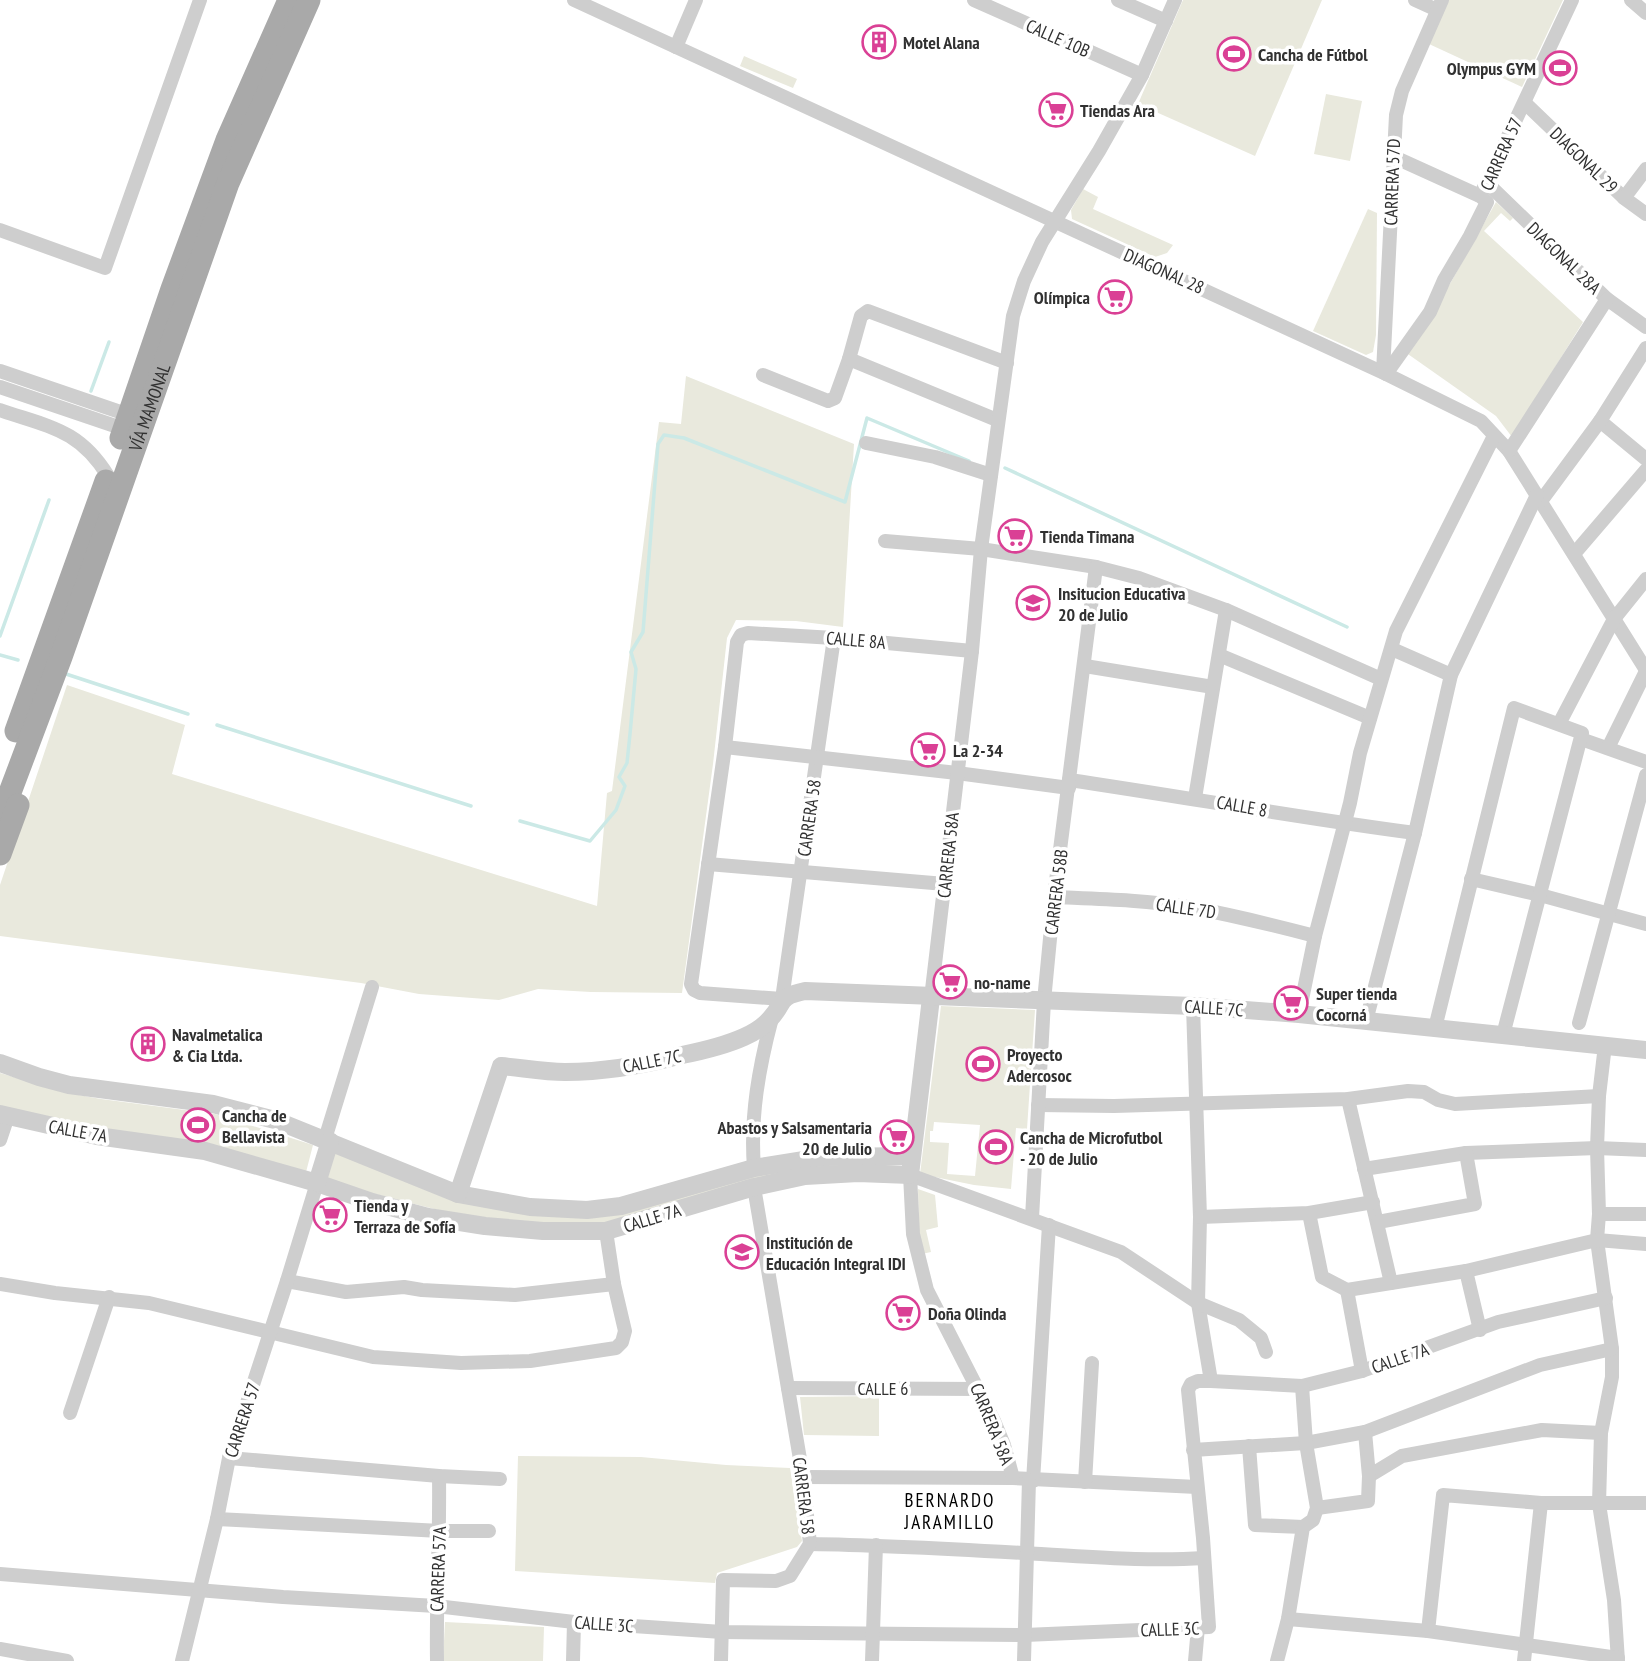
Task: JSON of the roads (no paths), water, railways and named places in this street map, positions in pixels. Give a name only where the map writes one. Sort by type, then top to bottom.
[{"type":"main road","name":"VÍA MAMONAL","points":[[54,652],[108,475],[172,289],[227,139],[289,0]]},
{"type":"main road","name":"VÍA MAMONAL","points":[[0,819],[6,778],[228,183],[309,0]]},
{"type":"main road","points":[[0,736],[6,718],[54,652]]},
{"type":"main road","points":[[0,853],[46,721],[54,652]]},
{"type":"street","points":[[0,230],[105,268],[200,0]]},
{"type":"street","name":"DIAGONAL 28","points":[[574,0],[1385,373],[1481,421],[1508,451],[1646,671]]},
{"type":"street","points":[[676,47],[696,0]]},
{"type":"street","name":"CALLE 10B","points":[[974,0],[1142,75]]},
{"type":"street","points":[[1118,0],[1166,22]]},
{"type":"street","points":[[1054,221],[1099,151],[1142,75],[1175,0]]},
{"type":"street","points":[[1415,0],[1440,5]]},
{"type":"street","name":"CARRERA 57","points":[[1385,373],[1430,313],[1444,280],[1487,205],[1483,190],[1572,0]]},
{"type":"street","points":[[1631,0],[1646,13]]},
{"type":"street","name":"CARRERA 57D","points":[[1385,373],[1394,157],[1399,102],[1440,5]]},
{"type":"street","name":"DIAGONAL 29","points":[[1525,103],[1624,198],[1646,214]]},
{"type":"street","name":"DIAGONAL 28A","points":[[1394,157],[1483,190],[1607,299],[1646,327]]},
{"type":"street","points":[[1624,198],[1646,169]]},
{"type":"street","name":"CARRERA 58A","points":[[1013,1478],[1004,1445],[979,1389],[927,1290],[913,1234],[910,1175],[997,420],[1013,316],[1024,281],[1054,221]]},
{"type":"street","points":[[1508,451],[1607,299]]},
{"type":"street","points":[[763,375],[828,401],[835,398],[860,316],[868,312],[1007,363]]},
{"type":"street","points":[[1366,1021],[1415,833],[1451,674],[1539,498],[1600,421],[1646,348]]},
{"type":"street","points":[[849,359],[997,420]]},
{"type":"street","points":[[0,371],[127,422]]},
{"type":"street","points":[[0,387],[127,422]]},
{"type":"street","points":[[0,410],[62,431],[80,441],[96,456],[108,475]]},
{"type":"street","points":[[1600,421],[1646,459]]},
{"type":"street","points":[[1299,1014],[1315,936],[1370,718],[1396,631],[1494,436]]},
{"type":"street","points":[[866,443],[934,457],[991,475]]},
{"type":"street","points":[[1574,554],[1646,470]]},
{"type":"street","points":[[885,541],[981,549],[1096,567],[1139,578],[1226,610],[1381,679]]},
{"type":"street","name":"CARRERA 58B","points":[[1031,1218],[1044,1001],[1054,897],[1096,567]]},
{"type":"street","points":[[1559,724],[1614,619],[1646,579]]},
{"type":"street","points":[[1195,798],[1226,610]]},
{"type":"street","name":"CALLE 8A","points":[[726,747],[737,642],[741,635],[748,633],[834,638],[972,651]]},
{"type":"street","name":"CARRERA 58","points":[[782,999],[834,638]]},
{"type":"street","points":[[1392,649],[1451,674]]},
{"type":"street","points":[[1219,655],[1370,718]]},
{"type":"street","points":[[1085,666],[1213,687]]},
{"type":"street","points":[[1608,748],[1646,671]]},
{"type":"street","points":[[1435,1028],[1514,708],[1582,733],[1503,1035]]},
{"type":"street","points":[[1581,740],[1646,762]]},
{"type":"street","points":[[726,747],[708,864],[801,874],[945,884]]},
{"type":"street","name":"CALLE 8","points":[[726,747],[1195,798],[1345,824],[1415,833]]},
{"type":"street","points":[[1579,1023],[1646,775]]},
{"type":"street","name":"CALLE 7C","points":[[708,864],[691,984],[694,990],[700,993],[782,999]]},
{"type":"street","points":[[1471,878],[1646,924]]},
{"type":"street","name":"CALLE 7D","points":[[1054,897],[1186,907],[1251,919],[1315,936]]},
{"type":"street","points":[[317,1183],[372,987]]},
{"type":"street","name":"CALLE 7C","points":[[457,1194],[501,1066],[565,1072],[622,1068],[677,1057],[734,1041],[759,1029],[772,1018],[782,999],[805,991],[931,998],[1193,1006],[1299,1014],[1646,1050]]},
{"type":"street","points":[[1193,1006],[1200,1217],[1198,1303],[1211,1381]]},
{"type":"street","points":[[754,1167],[752,1139],[756,1096],[772,1018]]},
{"type":"street","points":[[1288,1619],[1428,1631],[1618,1659],[1614,1600],[1599,1504],[1601,1433],[1612,1377],[1612,1349],[1597,1240],[1600,1214],[1597,1148],[1599,1096],[1605,1045]]},
{"type":"street","name":"CALLE 7A","points":[[0,1063],[69,1085],[214,1104],[275,1120],[457,1194],[530,1207],[587,1210],[621,1206],[754,1167],[824,1157],[911,1156]]},
{"type":"street","points":[[1038,1105],[1114,1106],[1348,1099],[1408,1091],[1424,1093],[1455,1104],[1599,1096]]},
{"type":"street","points":[[1348,1099],[1391,1283]]},
{"type":"street","points":[[0,1140],[4,1115]]},
{"type":"street","name":"CALLE 7A","points":[[4,1115],[97,1136],[195,1149],[428,1217],[543,1231],[607,1231],[754,1187],[805,1176],[858,1173],[910,1175],[1121,1252],[1198,1303],[1239,1320],[1261,1338],[1266,1352]]},
{"type":"street","points":[[1364,1169],[1466,1153],[1597,1148],[1646,1150]]},
{"type":"street","points":[[1377,1222],[1475,1205],[1466,1153]]},
{"type":"street","name":"CARRERA 57","points":[[182,1661],[229,1458],[271,1334],[317,1183]]},
{"type":"street","name":"CARRERA 58","points":[[722,1661],[723,1580],[776,1581],[790,1576],[810,1544],[803,1478],[754,1187]]},
{"type":"street","points":[[1200,1217],[1309,1213],[1373,1202]]},
{"type":"street","points":[[1309,1213],[1322,1277],[1347,1290],[1466,1271],[1597,1240],[1646,1244]]},
{"type":"street","points":[[1600,1214],[1646,1214]]},
{"type":"street","name":"CARRERA 58A","points":[[1024,1661],[1026,1553],[1049,1225]]},
{"type":"street","points":[[0,1284],[55,1293],[109,1297],[186,1310],[271,1334],[373,1357],[461,1363],[530,1361],[616,1348],[622,1342],[625,1331],[614,1284],[607,1231]]},
{"type":"street","points":[[1466,1271],[1480,1330]]},
{"type":"street","points":[[287,1281],[346,1292],[404,1287],[515,1295],[614,1284]]},
{"type":"street","points":[[1347,1290],[1362,1371]]},
{"type":"street","points":[[69,1413],[109,1297]]},
{"type":"street","name":"CALLE 7A","points":[[1193,1450],[1188,1391],[1191,1384],[1198,1381],[1302,1386],[1362,1371],[1497,1322],[1605,1298]]},
{"type":"street","points":[[1195,1661],[1203,1628],[1204,1558],[1193,1450],[1306,1443],[1365,1432],[1540,1365],[1612,1349]]},
{"type":"street","points":[[1085,1482],[1092,1363]]},
{"type":"street","points":[[1249,1446],[1255,1525],[1303,1527],[1313,1520],[1317,1508],[1306,1443],[1302,1386]]},
{"type":"street","name":"CALLE 6","points":[[788,1388],[979,1389]]},
{"type":"street","points":[[1369,1476],[1402,1456],[1542,1430],[1601,1433]]},
{"type":"street","points":[[1317,1508],[1368,1502],[1369,1476],[1365,1432]]},
{"type":"street","points":[[229,1458],[500,1479]]},
{"type":"street","name":"CARRERA 57A","points":[[437,1661],[439,1476]]},
{"type":"street","points":[[803,1478],[1013,1478],[1031,1481],[1197,1487]]},
{"type":"street","points":[[1428,1631],[1443,1495],[1541,1503],[1646,1503]]},
{"type":"street","points":[[1524,1661],[1541,1503]]},
{"type":"street","points":[[217,1519],[440,1531],[489,1531]]},
{"type":"street","points":[[1277,1661],[1288,1619],[1303,1527]]},
{"type":"street","points":[[810,1544],[1136,1559],[1204,1558]]},
{"type":"street","points":[[872,1661],[876,1545]]},
{"type":"street","name":"CALLE 3C","points":[[0,1574],[436,1606],[575,1622],[722,1632],[1025,1635],[1203,1628]]},
{"type":"street","points":[[573,1661],[575,1622]]},
{"type":"street","points":[[0,1649],[67,1661]]},
{"type":"waterway","points":[[91,391],[109,342]]},
{"type":"waterway","points":[[520,821],[590,841],[616,810],[625,786],[619,777],[627,763],[630,734],[636,669],[631,652],[643,632],[658,444],[664,435],[684,438],[845,502],[867,418],[969,461]]},
{"type":"waterway","points":[[1005,468],[1347,627]]},
{"type":"waterway","points":[[0,636],[49,500]]},
{"type":"waterway","points":[[0,655],[18,660]]},
{"type":"waterway","points":[[66,674],[188,714]]},
{"type":"waterway","points":[[217,725],[471,806]]},
{"type":"place","name":"Motel Alana","points":[[879,42]]},
{"type":"place","name":"Cancha de Fútbol","points":[[1234,54]]},
{"type":"place","name":"Olympus GYM","points":[[1560,68]]},
{"type":"place","name":"Tiendas Ara","points":[[1056,110]]},
{"type":"place","name":"Olímpica","points":[[1115,297]]},
{"type":"place","name":"Tienda Timana","points":[[1015,536]]},
{"type":"place","name":"Insitucion Educativa 20 de Julio","points":[[1033,603]]},
{"type":"place","name":"La 2-34","points":[[928,750]]},
{"type":"place","name":"no-name","points":[[950,982]]},
{"type":"place","name":"Super tienda Cocorná","points":[[1291,1003]]},
{"type":"place","name":"Navalmetalica & Cia Ltda.","points":[[148,1044]]},
{"type":"place","name":"Proyecto Adercosoc","points":[[983,1064]]},
{"type":"place","name":"Cancha de Bellavista","points":[[198,1125]]},
{"type":"place","name":"Abastos y Salsamentaria 20 de Julio","points":[[897,1137]]},
{"type":"place","name":"Cancha de Microfutbol - 20 de Julio","points":[[996,1147]]},
{"type":"place","name":"Tienda y Terraza de Sofía","points":[[330,1215]]},
{"type":"place","name":"Institución de Educación Integral IDI","points":[[742,1252]]},
{"type":"place","name":"Doña Olinda","points":[[903,1313]]},
{"type":"district","name":"BERNARDO JARAMILLO","points":[[950,1511]]}]
